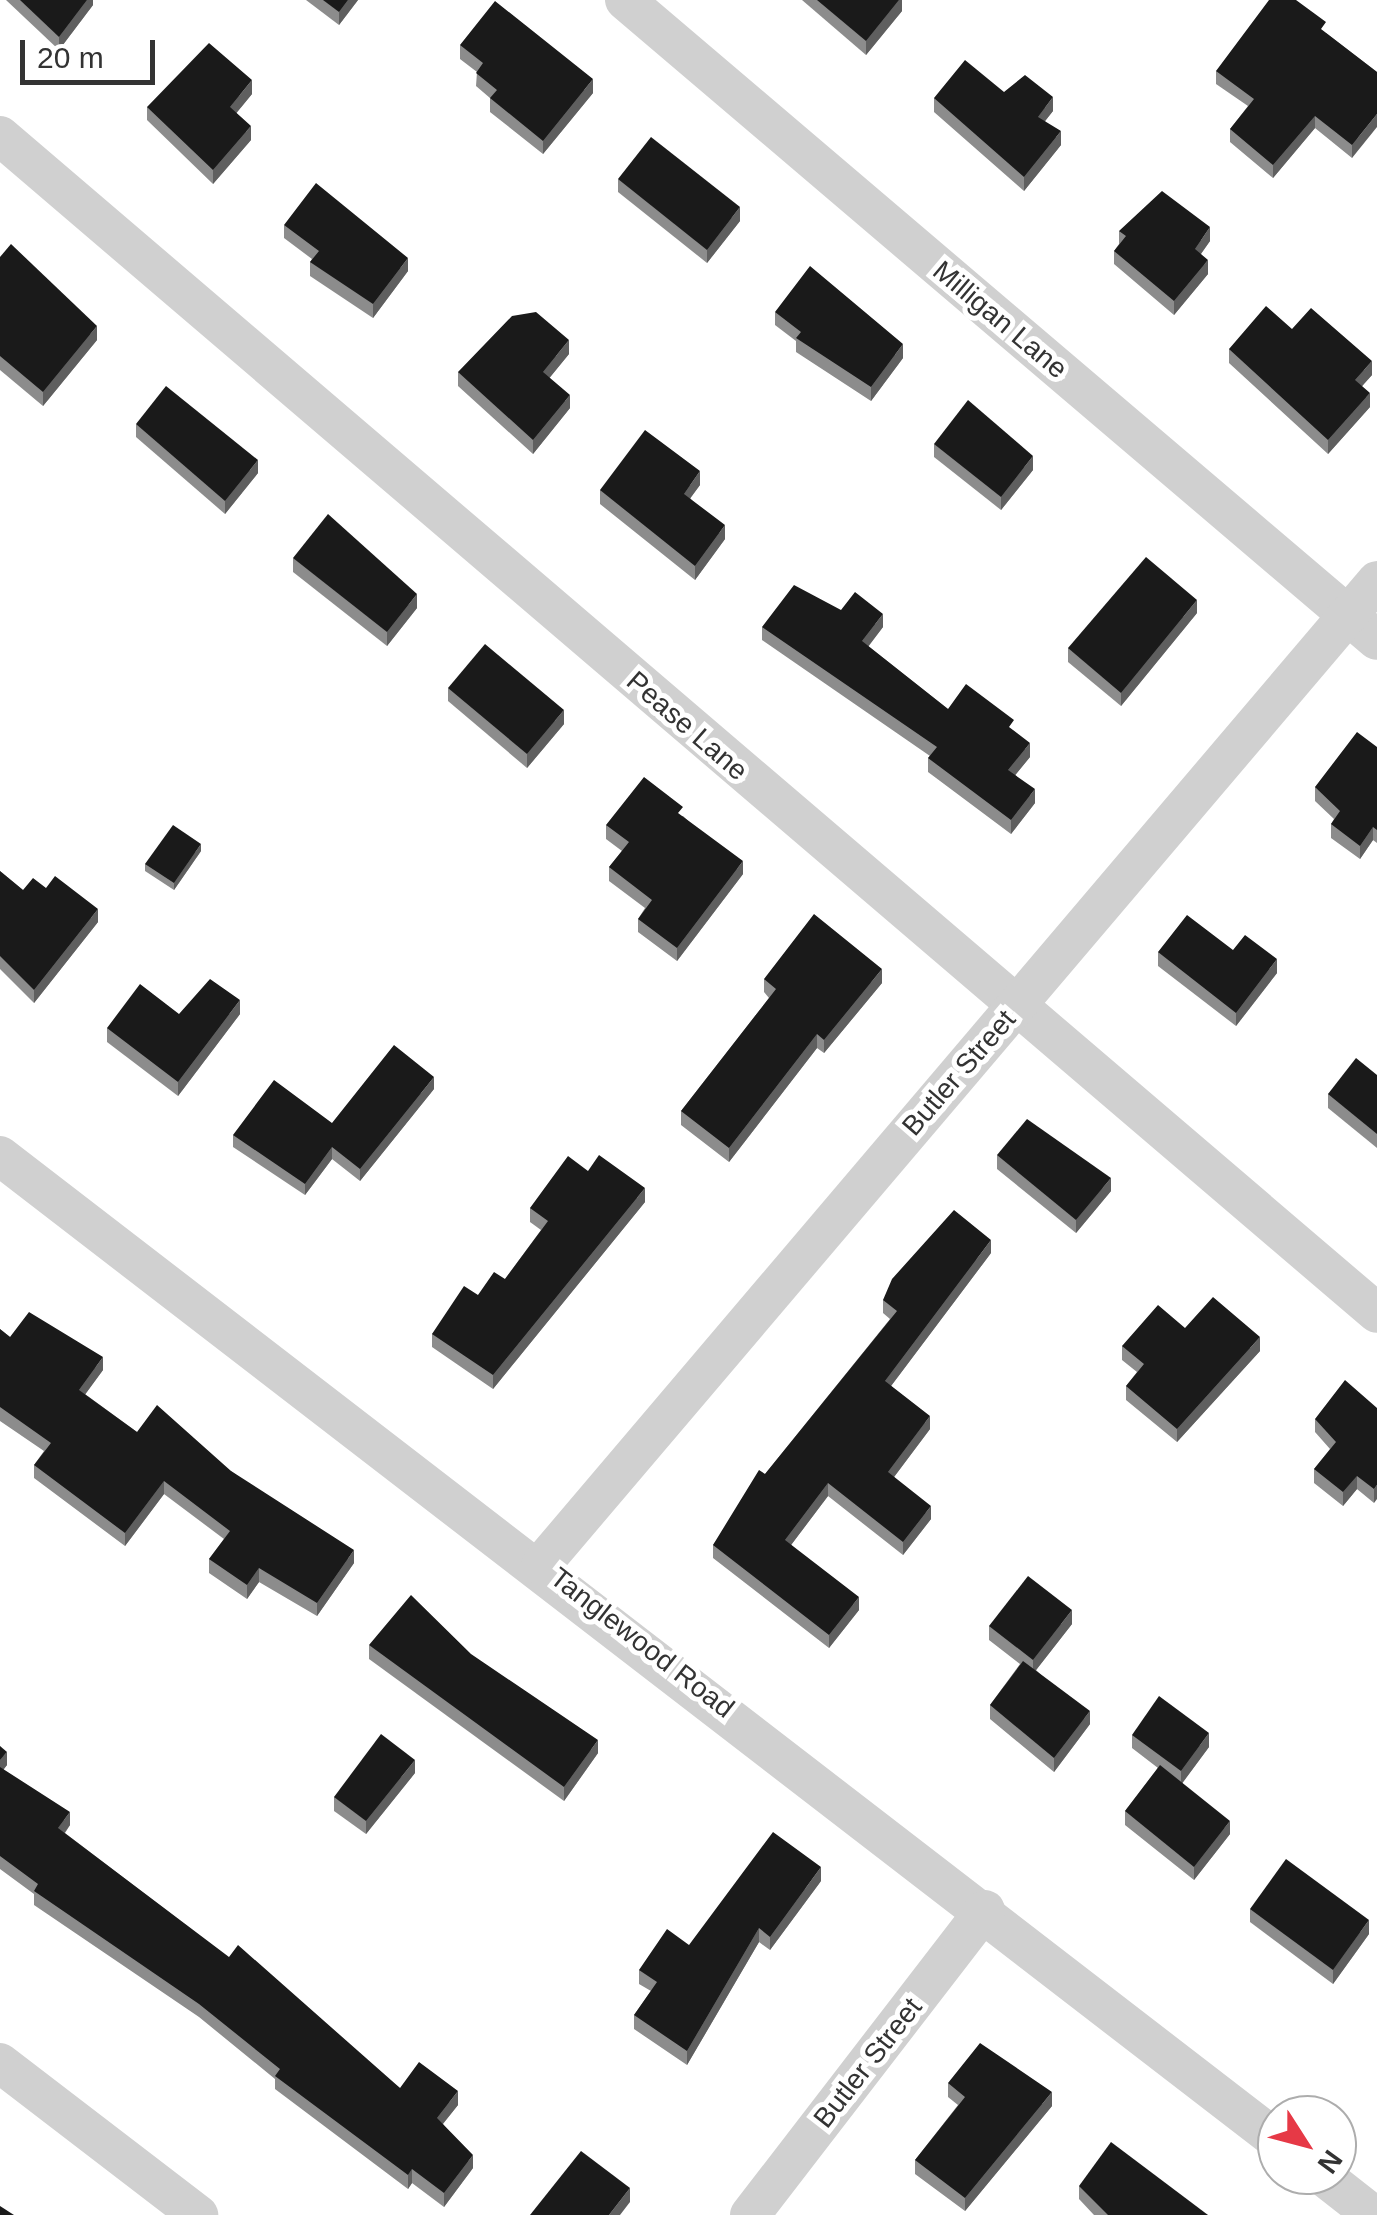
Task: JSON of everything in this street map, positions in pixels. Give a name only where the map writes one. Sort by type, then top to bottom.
[{"type":"street","name":"Milligan Lane","points":[[624,0],[1363,627]]},
{"type":"street","name":"Pease Lane","points":[[0,136],[1015,1007],[1377,1312]]},
{"type":"street","name":"Butler Street","points":[[541,1565],[1015,1007],[1363,627],[1377,581]]},
{"type":"street","name":"Tanglewood Road","points":[[0,1156],[541,1565],[1257,2124]]},
{"type":"street","name":"Butler Street","points":[[750,2215],[985,1910]]},
{"type":"street","points":[[0,2063],[198,2215]]},
{"type":"street","points":[[1348,2195],[1373,2215]]},
{"type":"building","points":[[20,0],[87,0],[59,37]]},
{"type":"building","points":[[323,0],[348,0],[339,12]]},
{"type":"building","points":[[817,0],[899,0],[866,41]]},
{"type":"building","points":[[1269,0],[1296,0],[1326,22],[1321,29],[1377,72],[1377,114],[1352,145],[1315,116],[1273,165],[1230,129],[1254,99],[1216,71]]},
{"type":"building","points":[[495,1],[593,79],[543,141],[490,98],[497,90],[476,73],[483,63],[460,45]]},
{"type":"building","points":[[209,43],[252,80],[230,107],[251,126],[213,170],[147,107]]},
{"type":"building","points":[[965,60],[1004,92],[1025,75],[1053,97],[1038,117],[1061,131],[1024,177],[934,98]]},
{"type":"building","points":[[651,137],[740,207],[707,250],[618,179]]},
{"type":"building","points":[[316,183],[408,258],[373,304],[310,262],[319,251],[284,225]]},
{"type":"building","points":[[1162,191],[1210,227],[1195,249],[1208,260],[1174,301],[1114,251],[1126,236],[1119,231]]},
{"type":"building","points":[[11,244],[97,326],[43,392],[0,356],[0,257]]},
{"type":"building","points":[[810,266],[903,344],[871,387],[796,338],[801,332],[775,312]]},
{"type":"building","points":[[1266,306],[1292,329],[1311,308],[1372,361],[1355,380],[1370,393],[1328,440],[1229,349]]},
{"type":"building","points":[[536,312],[569,340],[543,372],[570,395],[533,440],[458,372],[512,316]]},
{"type":"building","points":[[166,386],[258,460],[225,501],[136,424]]},
{"type":"building","points":[[968,400],[1033,456],[1001,497],[934,444]]},
{"type":"building","points":[[645,430],[700,471],[684,494],[725,525],[695,566],[600,490]]},
{"type":"building","points":[[328,514],[417,594],[387,632],[293,558]]},
{"type":"building","points":[[1146,557],[1197,600],[1121,693],[1068,648]]},
{"type":"building","points":[[794,585],[841,610],[855,592],[883,614],[862,641],[948,709],[966,684],[1014,720],[1009,727],[1030,743],[1008,770],[1035,789],[1011,820],[928,758],[937,747],[762,627]]},
{"type":"building","points":[[485,644],[564,710],[527,754],[448,688]]},
{"type":"building","points":[[1357,732],[1377,747],[1377,830],[1373,827],[1360,846],[1331,824],[1340,811],[1315,787]]},
{"type":"building","points":[[644,777],[683,807],[678,813],[743,861],[677,948],[638,919],[652,900],[609,867],[629,842],[606,825]]},
{"type":"building","points":[[173,825],[201,844],[174,883],[145,864]]},
{"type":"building","points":[[0,871],[23,890],[33,878],[46,888],[55,876],[98,909],[34,990],[0,956]]},
{"type":"building","points":[[814,914],[882,969],[824,1040],[817,1034],[729,1148],[681,1111],[776,989],[764,979]]},
{"type":"building","points":[[1187,915],[1233,950],[1245,935],[1277,959],[1236,1013],[1158,952]]},
{"type":"building","points":[[210,979],[240,1000],[178,1082],[107,1028],[140,984],[179,1014]]},
{"type":"building","points":[[394,1045],[434,1077],[360,1169],[332,1147],[305,1184],[233,1135],[274,1080],[332,1123]]},
{"type":"building","points":[[1356,1058],[1377,1075],[1377,1134],[1328,1094]]},
{"type":"building","points":[[1027,1119],[1111,1178],[1076,1220],[997,1155]]},
{"type":"building","points":[[599,1155],[645,1188],[493,1375],[432,1334],[464,1286],[478,1295],[494,1272],[505,1279],[548,1221],[530,1208],[568,1156],[588,1171]]},
{"type":"building","points":[[954,1210],[991,1240],[885,1381],[930,1416],[888,1472],[931,1506],[903,1542],[828,1483],[785,1540],[859,1597],[829,1635],[713,1545],[759,1470],[765,1474],[897,1311],[883,1300],[892,1279]]},
{"type":"building","points":[[1213,1297],[1260,1337],[1177,1429],[1126,1386],[1144,1364],[1122,1346],[1158,1305],[1185,1328]]},
{"type":"building","points":[[29,1312],[103,1357],[79,1390],[137,1432],[157,1405],[231,1471],[354,1550],[317,1603],[259,1568],[247,1585],[209,1559],[230,1531],[164,1481],[125,1533],[34,1465],[51,1443],[0,1407],[0,1329],[10,1337]]},
{"type":"building","points":[[1345,1380],[1377,1408],[1374,1489],[1357,1476],[1343,1492],[1314,1469],[1336,1442],[1315,1419]]},
{"type":"building","points":[[1028,1576],[1072,1610],[1033,1660],[989,1626]]},
{"type":"building","points":[[411,1595],[471,1654],[598,1740],[564,1787],[369,1645]]},
{"type":"building","points":[[1023,1661],[1090,1711],[1054,1758],[990,1705]]},
{"type":"building","points":[[1159,1696],[1209,1733],[1181,1771],[1132,1735]]},
{"type":"building","points":[[381,1734],[415,1760],[366,1821],[334,1797]]},
{"type":"building","points":[[1160,1765],[1230,1821],[1194,1867],[1125,1811]]},
{"type":"building","points":[[0,1767],[70,1812],[58,1828],[229,1957],[238,1945],[400,2088],[419,2062],[458,2091],[437,2118],[473,2155],[444,2193],[412,2169],[408,2175],[275,2076],[280,2069],[199,2004],[34,1891],[38,1884],[0,1856]]},
{"type":"building","points":[[773,1832],[821,1867],[770,1937],[759,1928],[687,2051],[634,2015],[657,1982],[639,1970],[667,1929],[689,1945]]},
{"type":"building","points":[[1286,1859],[1369,1920],[1333,1970],[1250,1909]]},
{"type":"building","points":[[980,2043],[1052,2092],[965,2198],[915,2160],[965,2097],[948,2083]]},
{"type":"building","points":[[1111,2142],[1208,2215],[1108,2215],[1079,2186]]},
{"type":"building","points":[[581,2151],[630,2188],[609,2215],[530,2215]]},
{"type":"building","points":[[0,2206],[14,2215],[0,2215]]}]
